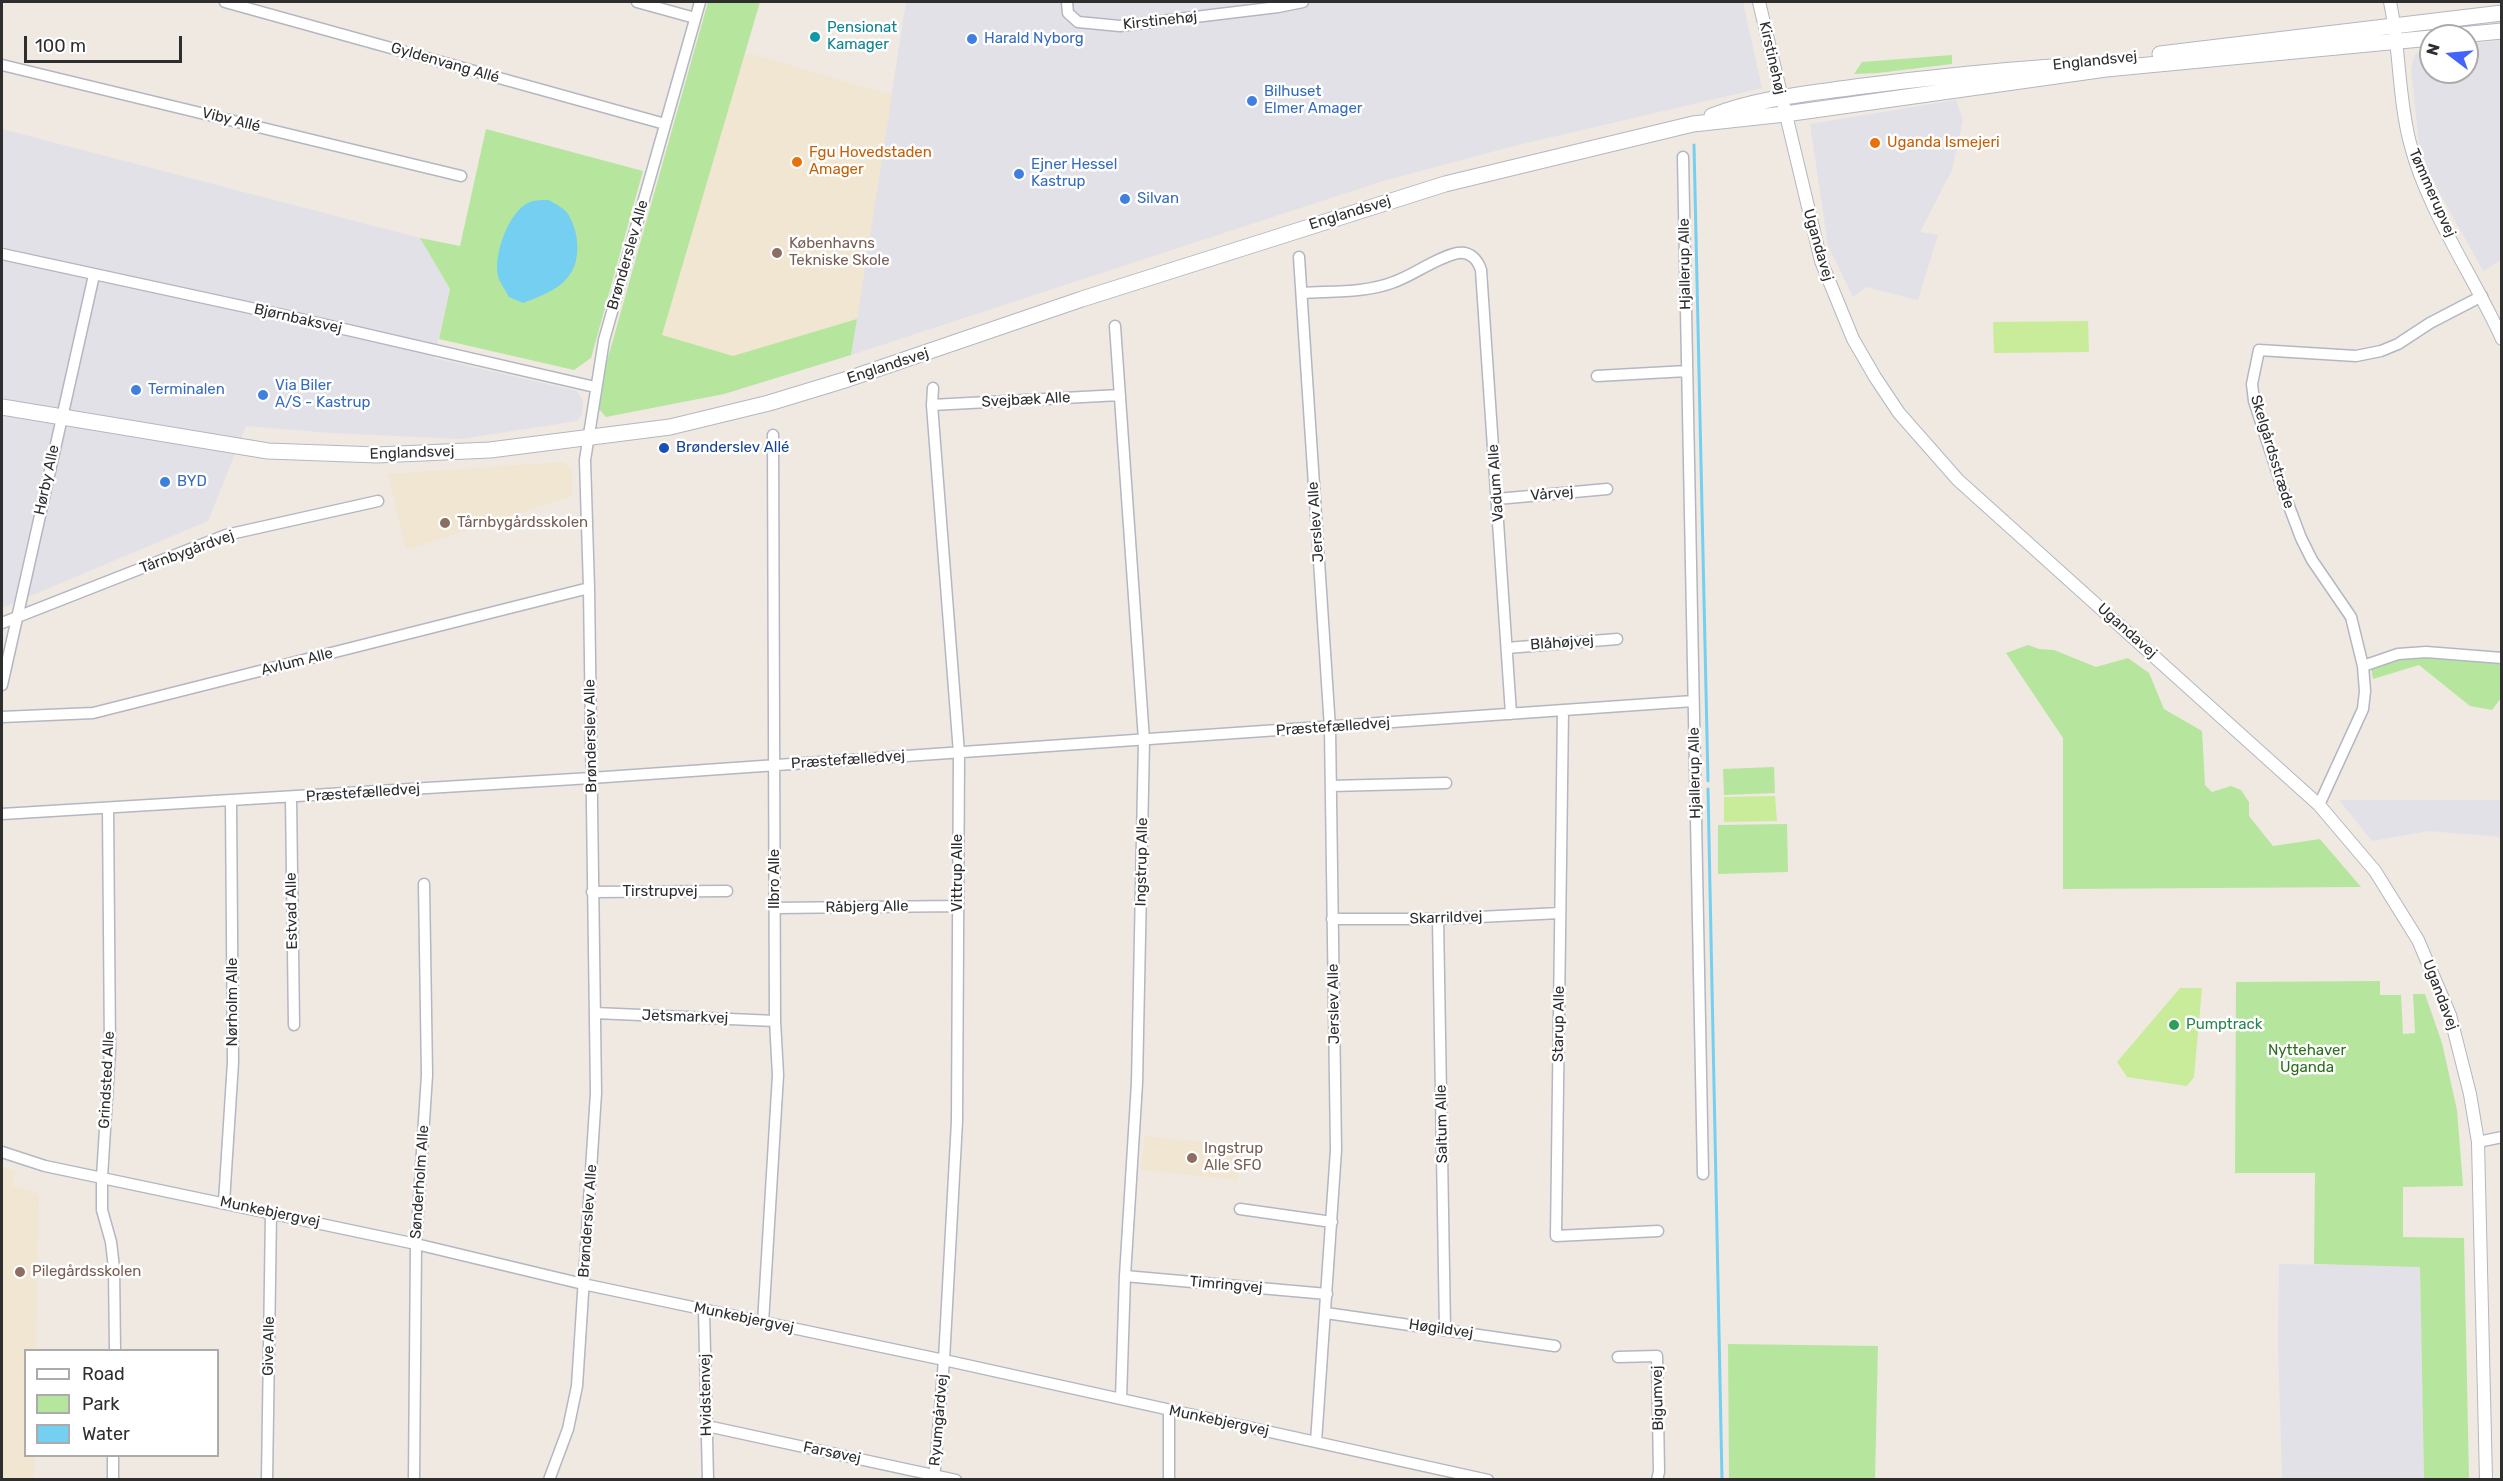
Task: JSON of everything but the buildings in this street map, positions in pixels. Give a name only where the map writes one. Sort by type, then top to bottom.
[{"type":"main road","name":"Englandsvej","points":[[1693,124],[1735,107],[1780,96],[1966,73],[2080,64],[2502,14]]},
{"type":"main road","points":[[2479,33],[2502,31]]},
{"type":"main road","name":"Englandsvej","points":[[2,407],[268,451],[377,454],[490,450],[670,427],[769,403],[926,354],[1082,299],[1299,228],[1445,184],[1693,124],[1785,114],[2106,69],[2419,39]]},
{"type":"main road","name":"Englandsvej","points":[[2,402],[61,416]]},
{"type":"street","name":"Gyldenvang Allé","points":[[225,2],[665,124]]},
{"type":"street","points":[[638,2],[695,18]]},
{"type":"street","name":"Brønderslev Alle","points":[[549,1479],[568,1429],[577,1386],[596,1093],[585,460],[587,438],[594,387],[604,340],[700,2]]},
{"type":"street","name":"Kirstinehøj","points":[[1067,2],[1068,13],[1078,22],[1120,26],[1303,2]]},
{"type":"street","name":"Kirstinehøj","points":[[1759,2],[1785,114]]},
{"type":"street","name":"Tømmerupvej","points":[[2390,2],[2409,142],[2435,208],[2502,339]]},
{"type":"street","name":"Viby Allé","points":[[2,65],[461,176]]},
{"type":"street","name":"Ugandavej","points":[[1785,114],[1821,261],[1836,301],[1864,358],[1899,413],[1958,480],[2319,805],[2375,871],[2418,940],[2438,985],[2459,1044],[2478,1142],[2486,1479]]},
{"type":"street","name":"Hjallerup Alle","points":[[1683,158],[1703,1174]]},
{"type":"street","name":"Vadum Alle","points":[[1302,293],[1363,289],[1392,283],[1457,253],[1472,255],[1479,262],[1511,714]]},
{"type":"street","name":"Bjørnbaksvej","points":[[2,254],[282,315],[594,387]]},
{"type":"street","name":"Jerslev Alle","points":[[1299,257],[1330,728],[1331,786],[1336,1150],[1316,1442]]},
{"type":"street","name":"Hørby Alle","points":[[2,684],[94,275]]},
{"type":"street","name":"Skelgårdsstræde","points":[[2319,805],[2363,709],[2365,691],[2363,666],[2351,617],[2312,560],[2301,538],[2280,482],[2254,401],[2252,384],[2259,350],[2356,356],[2381,351],[2398,344],[2430,323],[2482,296]]},
{"type":"street","name":"Ingstrup Alle","points":[[1115,326],[1144,740],[1137,1083],[1125,1276],[1121,1399]]},
{"type":"street","points":[[1597,376],[1687,371]]},
{"type":"street","name":"Vittrup Alle","points":[[933,388],[932,405],[959,753],[957,1121],[944,1360]]},
{"type":"street","name":"Svejbæk Alle","points":[[932,405],[1120,395]]},
{"type":"street","name":"Ilbro Alle","points":[[764,1323],[778,1087],[775,1021],[773,435]]},
{"type":"street","name":"Vårvej","points":[[1497,498],[1607,489]]},
{"type":"street","name":"Tårnbygårdvej","points":[[2,622],[226,535],[378,501]]},
{"type":"street","name":"Avlum Alle","points":[[2,717],[93,713],[589,588]]},
{"type":"street","name":"Blåhøjvej","points":[[1507,648],[1617,639]]},
{"type":"street","points":[[2363,666],[2398,654],[2426,652],[2502,658]]},
{"type":"street","name":"Præstefælledvej","points":[[2,814],[231,802],[591,778],[1330,728],[1694,700]]},
{"type":"street","name":"Starup Alle","points":[[1563,710],[1556,1236],[1658,1231]]},
{"type":"street","points":[[1331,786],[1446,783]]},
{"type":"street","name":"Estvad Alle","points":[[291,798],[294,1025]]},
{"type":"street","name":"Nørholm Alle","points":[[224,1202],[233,1062],[231,802]]},
{"type":"street","name":"Grindsted Alle","points":[[108,808],[110,1050],[102,1210],[111,1242],[114,1268],[115,1349]]},
{"type":"street","name":"Sønderholm Alle","points":[[414,1479],[416,1244],[427,1075],[424,884]]},
{"type":"street","name":"Tirstrupvej","points":[[592,892],[727,891]]},
{"type":"street","name":"Råbjerg Alle","points":[[775,908],[958,906]]},
{"type":"street","name":"Skarrildvej","points":[[1332,919],[1438,919],[1560,913]]},
{"type":"street","name":"Saltum Alle","points":[[1438,919],[1445,1329]]},
{"type":"street","name":"Jetsmarkvej","points":[[595,1013],[775,1021]]},
{"type":"street","points":[[2478,1142],[2502,1137]]},
{"type":"street","name":"Munkebjergvej","points":[[2,1152],[45,1166],[224,1202],[584,1284],[1488,1479]]},
{"type":"street","points":[[1240,1209],[1332,1222]]},
{"type":"street","name":"Give Alle","points":[[267,1479],[271,1213]]},
{"type":"street","name":"Timringvej","points":[[1125,1276],[1327,1294]]},
{"type":"street","name":"Hvidstenvej","points":[[704,1310],[708,1479]]},
{"type":"street","name":"Høgildvej","points":[[1326,1313],[1555,1346]]},
{"type":"street","name":"Bigumvej","points":[[1618,1357],[1657,1356],[1659,1472],[1657,1479]]},
{"type":"street","name":"Ryumgårdvej","points":[[934,1477],[944,1360]]},
{"type":"street","points":[[1169,1410],[1169,1479]]},
{"type":"street","name":"Farsøvej","points":[[707,1426],[934,1477],[956,1479]]},
{"type":"street","points":[[113,1457],[113,1479]]},
{"type":"shaded area","points":[[906,2],[1743,2],[1762,88],[1518,145],[1383,181],[851,355]]},
{"type":"shaded area","points":[[2501,40],[2501,260],[2483,271],[2425,167],[2419,143],[2411,69],[2415,54],[2419,52],[2419,84],[2479,84],[2479,43]]},
{"type":"shaded area","name":"Københavns Tekniske Skole","points":[[745,52],[892,95],[857,319],[733,357],[662,335]]},
{"type":"shaded area","points":[[1956,100],[1963,120],[1952,170],[1920,232],[1938,235],[1918,300],[1866,287],[1853,297],[1828,246],[1810,124]]},
{"type":"shaded area","points":[[2,129],[420,238],[450,289],[434,358],[577,391],[583,400],[582,414],[577,421],[461,439],[331,433],[246,426],[208,521],[2,608]]},
{"type":"shaded area","name":"Tårnbygårdsskolen","points":[[564,462],[572,470],[572,496],[406,550],[388,474]]},
{"type":"shaded area","points":[[2339,800],[2501,800],[2501,837],[2429,831],[2372,841]]},
{"type":"shaded area","name":"Ingstrup Alle SFO","points":[[1145,1136],[1243,1146],[1238,1180],[1141,1170]]},
{"type":"shaded area","name":"Pilegårdsskolen","points":[[2,1167],[16,1171],[12,1185],[39,1194],[36,1349],[24,1349],[24,1457],[35,1457],[34,1479],[2,1479]]},
{"type":"shaded area","points":[[2279,1264],[2420,1266],[2424,1479],[2282,1479],[2278,1344]]},
{"type":"green space","points":[[708,2],[760,2],[662,335],[733,356],[857,319],[851,355],[724,394],[606,417],[599,409],[600,386]]},
{"type":"green space","points":[[1952,55],[1952,64],[1854,74],[1862,62]]},
{"type":"green space","points":[[486,129],[643,171],[591,358],[574,370],[439,339],[450,289],[420,238],[460,246]]},
{"type":"green space","points":[[2088,321],[2089,352],[1994,353],[1993,322]]},
{"type":"green space","points":[[2028,645],[2039,649],[2054,650],[2096,667],[2128,658],[2149,673],[2164,709],[2202,731],[2205,785],[2212,792],[2231,786],[2241,790],[2249,802],[2249,816],[2273,846],[2320,839],[2361,887],[2063,889],[2063,738],[2006,653]]},
{"type":"green space","points":[[2428,656],[2501,662],[2501,698],[2492,710],[2470,706],[2419,665],[2373,679],[2371,668],[2398,659]]},
{"type":"green space","points":[[1774,767],[1775,793],[1724,795],[1723,769]]},
{"type":"green space","points":[[1775,796],[1777,821],[1724,822],[1724,797]]},
{"type":"green space","points":[[1787,824],[1788,872],[1718,874],[1718,825]]},
{"type":"green space","name":"Nyttehaver Uganda","points":[[2380,981],[2380,995],[2401,995],[2403,1034],[2415,1033],[2413,994],[2425,994],[2442,1043],[2457,1110],[2463,1186],[2403,1187],[2403,1237],[2464,1238],[2469,1479],[2424,1479],[2420,1267],[2314,1264],[2315,1173],[2235,1173],[2236,982]]},
{"type":"green space","name":"Pumptrack","points":[[2180,988],[2202,988],[2194,1077],[2187,1086],[2127,1077],[2117,1062]]},
{"type":"green space","points":[[1728,1344],[1878,1346],[1875,1479],[1729,1479]]},
{"type":"water","points":[[549,200],[564,210],[572,221],[577,237],[575,263],[568,277],[558,286],[523,303],[509,297],[499,279],[497,267],[500,245],[509,223],[522,207],[532,201]]},
{"type":"waterway","points":[[1694,145],[1708,781]]},
{"type":"waterway","points":[[1708,789],[1722,1480]]},
{"type":"place","name":"Pensionat Kamager","points":[[815,37]]},
{"type":"place","name":"Harald Nyborg","points":[[972,39]]},
{"type":"place","name":"Bilhuset Elmer Amager","points":[[1252,101]]},
{"type":"place","name":"Uganda Ismejeri","points":[[1875,143]]},
{"type":"place","name":"Fgu Hovedstaden Amager","points":[[797,162]]},
{"type":"place","name":"Ejner Hessel Kastrup","points":[[1019,174]]},
{"type":"place","name":"Silvan","points":[[1125,199]]},
{"type":"place","name":"Københavns Tekniske Skole","points":[[777,253]]},
{"type":"place","name":"Terminalen","points":[[136,390]]},
{"type":"place","name":"Via Biler A/S - Kastrup","points":[[263,395]]},
{"type":"place","name":"Brønderslev Allé","points":[[664,448]]},
{"type":"place","name":"BYD","points":[[165,482]]},
{"type":"place","name":"Tårnbygårdsskolen","points":[[445,523]]},
{"type":"place","name":"Pumptrack","points":[[2174,1025]]},
{"type":"place","name":"Ingstrup Alle SFO","points":[[1192,1158]]},
{"type":"place","name":"Pilegårdsskolen","points":[[20,1272]]}]
